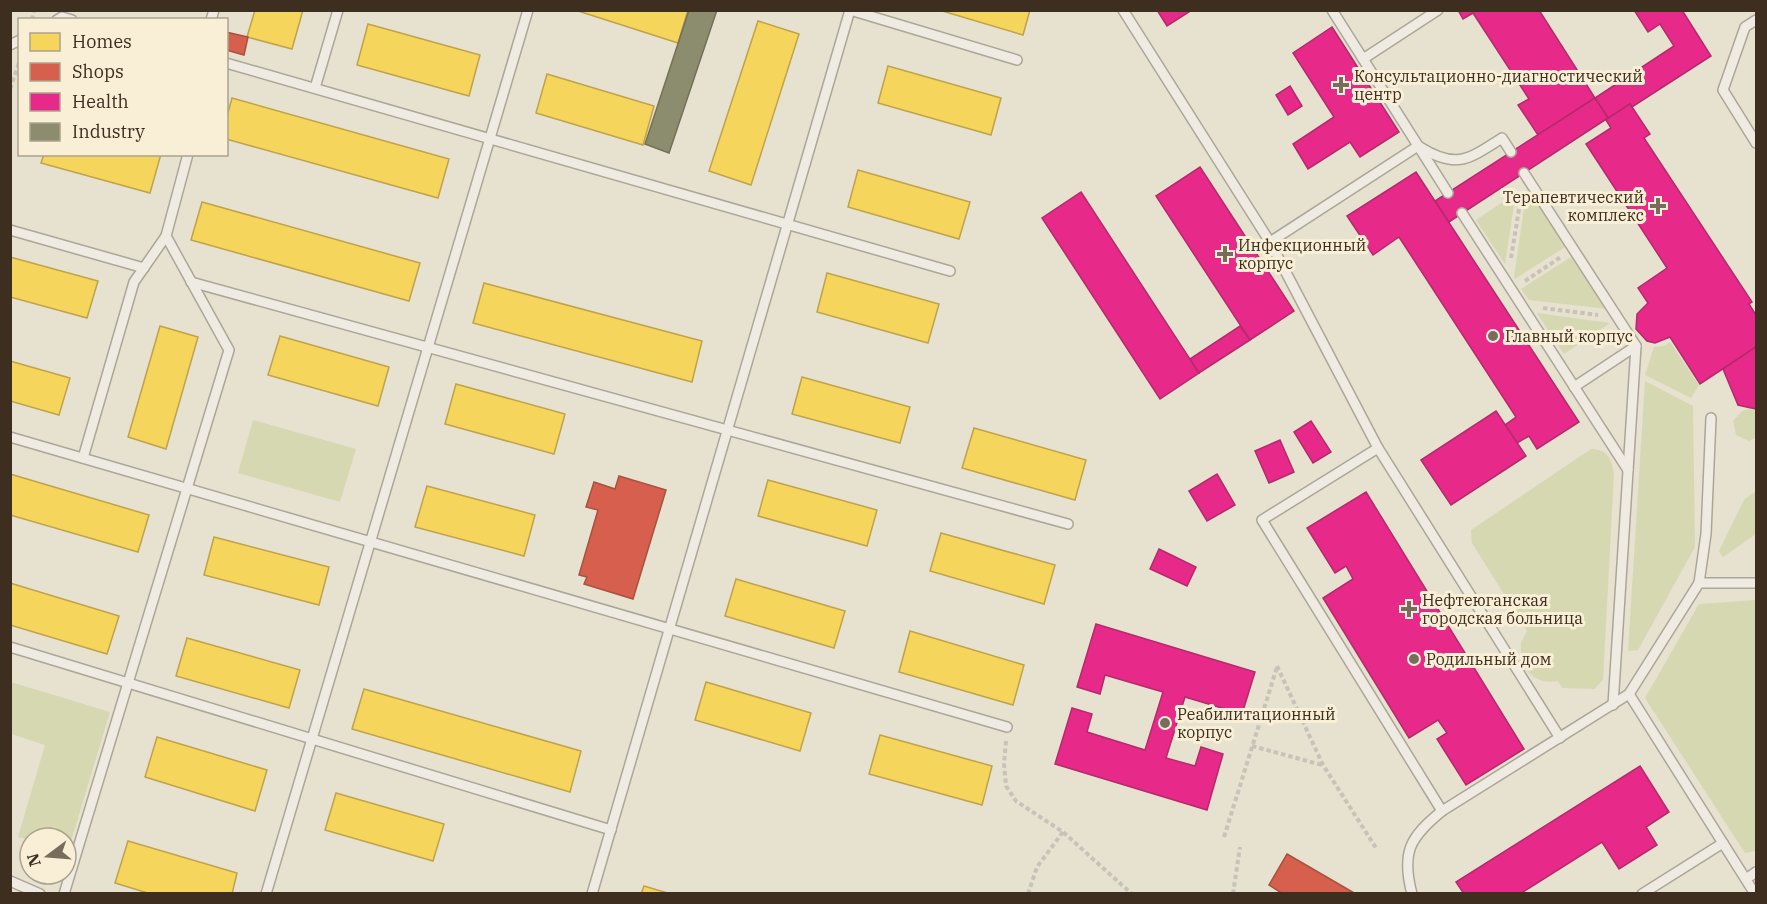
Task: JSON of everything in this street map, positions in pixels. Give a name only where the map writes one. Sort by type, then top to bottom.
[{"type":"lane","points":[[315,88],[338,10]]},
{"type":"lane","points":[[266,894],[528,10]]},
{"type":"lane","points":[[1122,10],[1270,242],[1378,448],[1560,738]]},
{"type":"lane","points":[[1332,10],[1448,193]]},
{"type":"lane","points":[[1363,59],[1438,10]]},
{"type":"lane","points":[[592,894],[850,11],[1017,60]]},
{"type":"lane","points":[[1756,20],[1745,27],[1723,90],[1756,143]]},
{"type":"lane","points":[[228,64],[950,271]]},
{"type":"lane","points":[[1418,146],[1440,160],[1468,159],[1502,138],[1511,152]]},
{"type":"lane","points":[[1270,242],[1418,146]]},
{"type":"lane","points":[[83,458],[134,282],[166,236],[187,156]]},
{"type":"lane","points":[[1524,173],[1636,346],[1613,705]]},
{"type":"lane","points":[[1462,213],[1628,470]]},
{"type":"lane","points":[[10,230],[144,268]]},
{"type":"lane","points":[[64,894],[229,350],[166,236]]},
{"type":"lane","points":[[191,282],[1068,524]]},
{"type":"lane","points":[[1574,387],[1636,346]]},
{"type":"lane","points":[[1412,894],[1407,873],[1408,851],[1419,829],[1442,811],[1629,694],[1699,583],[1706,534],[1711,418]]},
{"type":"lane","points":[[10,437],[1007,727]]},
{"type":"lane","points":[[1378,448],[1262,520],[1442,811]]},
{"type":"lane","points":[[1699,583],[1756,583]]},
{"type":"lane","points":[[10,647],[611,830]]},
{"type":"lane","points":[[1629,694],[1755,894]]},
{"type":"lane","points":[[1642,894],[1723,843]]},
{"type":"lane","points":[[1746,879],[1756,872]]},
{"type":"lane","points":[[10,882],[40,894]]},
{"type":"path","points":[[10,89],[18,66]]},
{"type":"path","points":[[1509,286],[1524,173]]},
{"type":"path","points":[[1509,286],[1574,249]]},
{"type":"path","points":[[1521,305],[1618,317]]},
{"type":"path","points":[[1224,837],[1277,666],[1323,765],[1376,848]]},
{"type":"path","points":[[1007,727],[1004,764],[1006,786],[1016,801],[1063,832],[1132,894]]},
{"type":"path","points":[[1252,746],[1323,765]]},
{"type":"path","points":[[1028,894],[1036,867],[1063,832]]},
{"type":"path","points":[[1233,894],[1240,847]]},
{"type":"green space","points":[[1527,188],[1565,247],[1515,279],[1514,277]]},
{"type":"green space","points":[[1516,193],[1505,264],[1476,220]]},
{"type":"green space","points":[[1571,257],[1607,309],[1529,300],[1521,289]]},
{"type":"green space","points":[[1537,313],[1610,323],[1564,354]]},
{"type":"green space","points":[[1670,342],[1699,385],[1691,398],[1645,375],[1654,347],[1664,346]]},
{"type":"green space","points":[[1645,381],[1693,406],[1695,547],[1638,650],[1628,651]]},
{"type":"green space","points":[[1749,409],[1756,411],[1756,438],[1749,441],[1736,435],[1733,421],[1742,411]]},
{"type":"green space","points":[[253,420],[356,449],[340,502],[238,473]]},
{"type":"green space","points":[[1591,449],[1607,455],[1614,473],[1603,680],[1594,689],[1562,688],[1558,681],[1537,678],[1521,663],[1521,642],[1527,631],[1472,543],[1471,530]]},
{"type":"green space","points":[[1756,491],[1756,534],[1723,557],[1719,551],[1744,500]]},
{"type":"green space","points":[[1756,600],[1756,851],[1745,853],[1645,698],[1699,604]]},
{"type":"green space","points":[[11,682],[110,712],[76,826],[21,826],[45,745],[11,734]]},
{"type":"building: Homes","points":[[255,10],[303,10],[292,49],[247,37]]},
{"type":"building: Homes","points":[[575,10],[688,10],[678,43]]},
{"type":"building: Homes","points":[[939,10],[1030,10],[1023,35]]},
{"type":"building: Homes","points":[[758,21],[799,34],[751,185],[709,171]]},
{"type":"building: Homes","points":[[368,24],[480,55],[469,96],[357,65]]},
{"type":"building: Homes","points":[[888,66],[1001,98],[991,135],[878,103]]},
{"type":"building: Homes","points":[[547,74],[654,106],[643,145],[536,113]]},
{"type":"building: Homes","points":[[232,98],[449,159],[438,198],[228,140],[228,113]]},
{"type":"building: Homes","points":[[43,156],[160,156],[150,193],[41,163]]},
{"type":"building: Homes","points":[[858,170],[970,202],[959,239],[848,207]]},
{"type":"building: Homes","points":[[202,202],[420,263],[409,301],[191,240]]},
{"type":"building: Homes","points":[[10,257],[98,281],[87,318],[10,297]]},
{"type":"building: Homes","points":[[827,273],[939,304],[928,343],[817,312]]},
{"type":"building: Homes","points":[[484,283],[702,341],[692,382],[473,323]]},
{"type":"building: Homes","points":[[160,326],[198,337],[166,449],[128,437]]},
{"type":"building: Homes","points":[[280,336],[389,367],[378,406],[268,375]]},
{"type":"building: Homes","points":[[10,361],[70,378],[59,415],[10,401]]},
{"type":"building: Homes","points":[[802,377],[910,407],[900,443],[792,414]]},
{"type":"building: Homes","points":[[456,384],[565,414],[554,454],[445,424]]},
{"type":"building: Homes","points":[[974,428],[1086,460],[1075,500],[962,468]]},
{"type":"building: Homes","points":[[10,474],[149,515],[138,552],[10,515]]},
{"type":"building: Homes","points":[[768,480],[877,510],[867,546],[758,516]]},
{"type":"building: Homes","points":[[427,486],[535,515],[524,556],[415,527]]},
{"type":"building: Homes","points":[[941,533],[1055,565],[1044,604],[930,571]]},
{"type":"building: Homes","points":[[214,537],[329,567],[319,605],[204,575]]},
{"type":"building: Homes","points":[[736,579],[845,611],[834,648],[725,616]]},
{"type":"building: Homes","points":[[10,583],[119,616],[107,654],[10,625]]},
{"type":"building: Homes","points":[[910,631],[1024,665],[1013,705],[899,672]]},
{"type":"building: Homes","points":[[187,638],[300,670],[289,708],[176,676]]},
{"type":"building: Homes","points":[[706,682],[811,713],[800,751],[695,720]]},
{"type":"building: Homes","points":[[364,689],[581,751],[570,792],[352,729]]},
{"type":"building: Homes","points":[[880,735],[992,766],[982,805],[869,774]]},
{"type":"building: Homes","points":[[157,737],[267,770],[255,811],[145,777]]},
{"type":"building: Homes","points":[[336,793],[444,824],[433,861],[325,830]]},
{"type":"building: Homes","points":[[128,841],[237,873],[232,894],[151,894],[115,883]]},
{"type":"building: Homes","points":[[644,886],[671,894],[641,894]]},
{"type":"building: Shops","points":[[228,32],[248,37],[244,55],[228,51]]},
{"type":"building: Shops","points":[[619,476],[666,490],[633,599],[584,584],[587,577],[579,575],[598,510],[586,507],[594,482],[615,489]]},
{"type":"building: Shops","points":[[1287,854],[1356,894],[1283,894],[1269,885]]},
{"type":"building: Health","points":[[1157,10],[1192,10],[1167,26]]},
{"type":"building: Health","points":[[1458,10],[1539,10],[1595,98],[1538,135],[1518,105],[1529,99],[1473,13],[1463,19]]},
{"type":"building: Health","points":[[1634,10],[1682,10],[1711,56],[1632,107],[1630,104],[1608,118],[1595,98],[1674,46],[1660,24],[1648,32]]},
{"type":"building: Health","name":"Консультационно-диагностический центр","points":[[1332,27],[1399,132],[1360,157],[1350,142],[1308,169],[1293,144],[1334,117],[1293,53]]},
{"type":"building: Health","points":[[1290,86],[1302,106],[1288,115],[1276,95]]},
{"type":"building: Health","points":[[1595,98],[1608,118],[1449,222],[1435,201]]},
{"type":"building: Health","name":"Терапевтический комплекс","points":[[1630,104],[1650,134],[1644,138],[1752,302],[1749,304],[1756,315],[1756,347],[1700,384],[1670,337],[1655,343],[1647,341],[1636,329],[1637,314],[1648,303],[1638,288],[1667,268],[1586,144],[1611,128],[1606,120]]},
{"type":"building: Health","name":"Инфекционный корпус","points":[[1200,167],[1294,311],[1250,340],[1156,196]]},
{"type":"building: Health","name":"Главный корпус","points":[[1416,172],[1579,422],[1537,449],[1529,436],[1517,443],[1505,425],[1516,417],[1399,237],[1373,255],[1347,216]]},
{"type":"building: Health","points":[[1081,192],[1199,373],[1160,399],[1042,218]]},
{"type":"building: Health","points":[[1240,326],[1250,340],[1199,373],[1190,359]]},
{"type":"building: Health","points":[[1756,347],[1756,409],[1738,405],[1723,369]]},
{"type":"building: Health","points":[[1496,411],[1526,456],[1451,505],[1421,460]]},
{"type":"building: Health","points":[[1311,421],[1331,452],[1313,463],[1294,432]]},
{"type":"building: Health","points":[[1280,440],[1294,472],[1269,483],[1255,451]]},
{"type":"building: Health","points":[[1217,474],[1235,505],[1207,521],[1189,491]]},
{"type":"building: Health","name":"Родильный дом","points":[[1366,492],[1524,749],[1466,785],[1437,739],[1447,733],[1438,720],[1409,738],[1323,598],[1353,579],[1346,566],[1335,573],[1307,528]]},
{"type":"building: Health","points":[[1159,549],[1196,567],[1187,586],[1150,569]]},
{"type":"building: Health","name":"Реабилитационный корпус","points":[[1096,624],[1255,672],[1242,714],[1185,697],[1166,758],[1195,766],[1201,747],[1223,754],[1207,810],[1055,764],[1072,708],[1092,714],[1087,732],[1145,750],[1163,692],[1105,675],[1100,694],[1077,687]]},
{"type":"building: Health","points":[[1640,766],[1669,812],[1646,827],[1657,845],[1619,869],[1602,842],[1520,894],[1464,894],[1456,882]]},
{"type":"building: Industry","points":[[689,10],[717,10],[669,153],[645,144]]},
{"type":"place","name":"Консультационно-диагностический центр","points":[[1341,85]]},
{"type":"place","name":"Терапевтический комплекс","points":[[1658,206]]},
{"type":"place","name":"Инфекционный корпус","points":[[1225,254]]},
{"type":"place","name":"Главный корпус","points":[[1493,336]]},
{"type":"place","name":"Нефтеюганская городская больница","points":[[1409,609]]},
{"type":"place","name":"Родильный дом","points":[[1414,659]]},
{"type":"place","name":"Реабилитационный корпус","points":[[1165,723]]}]
